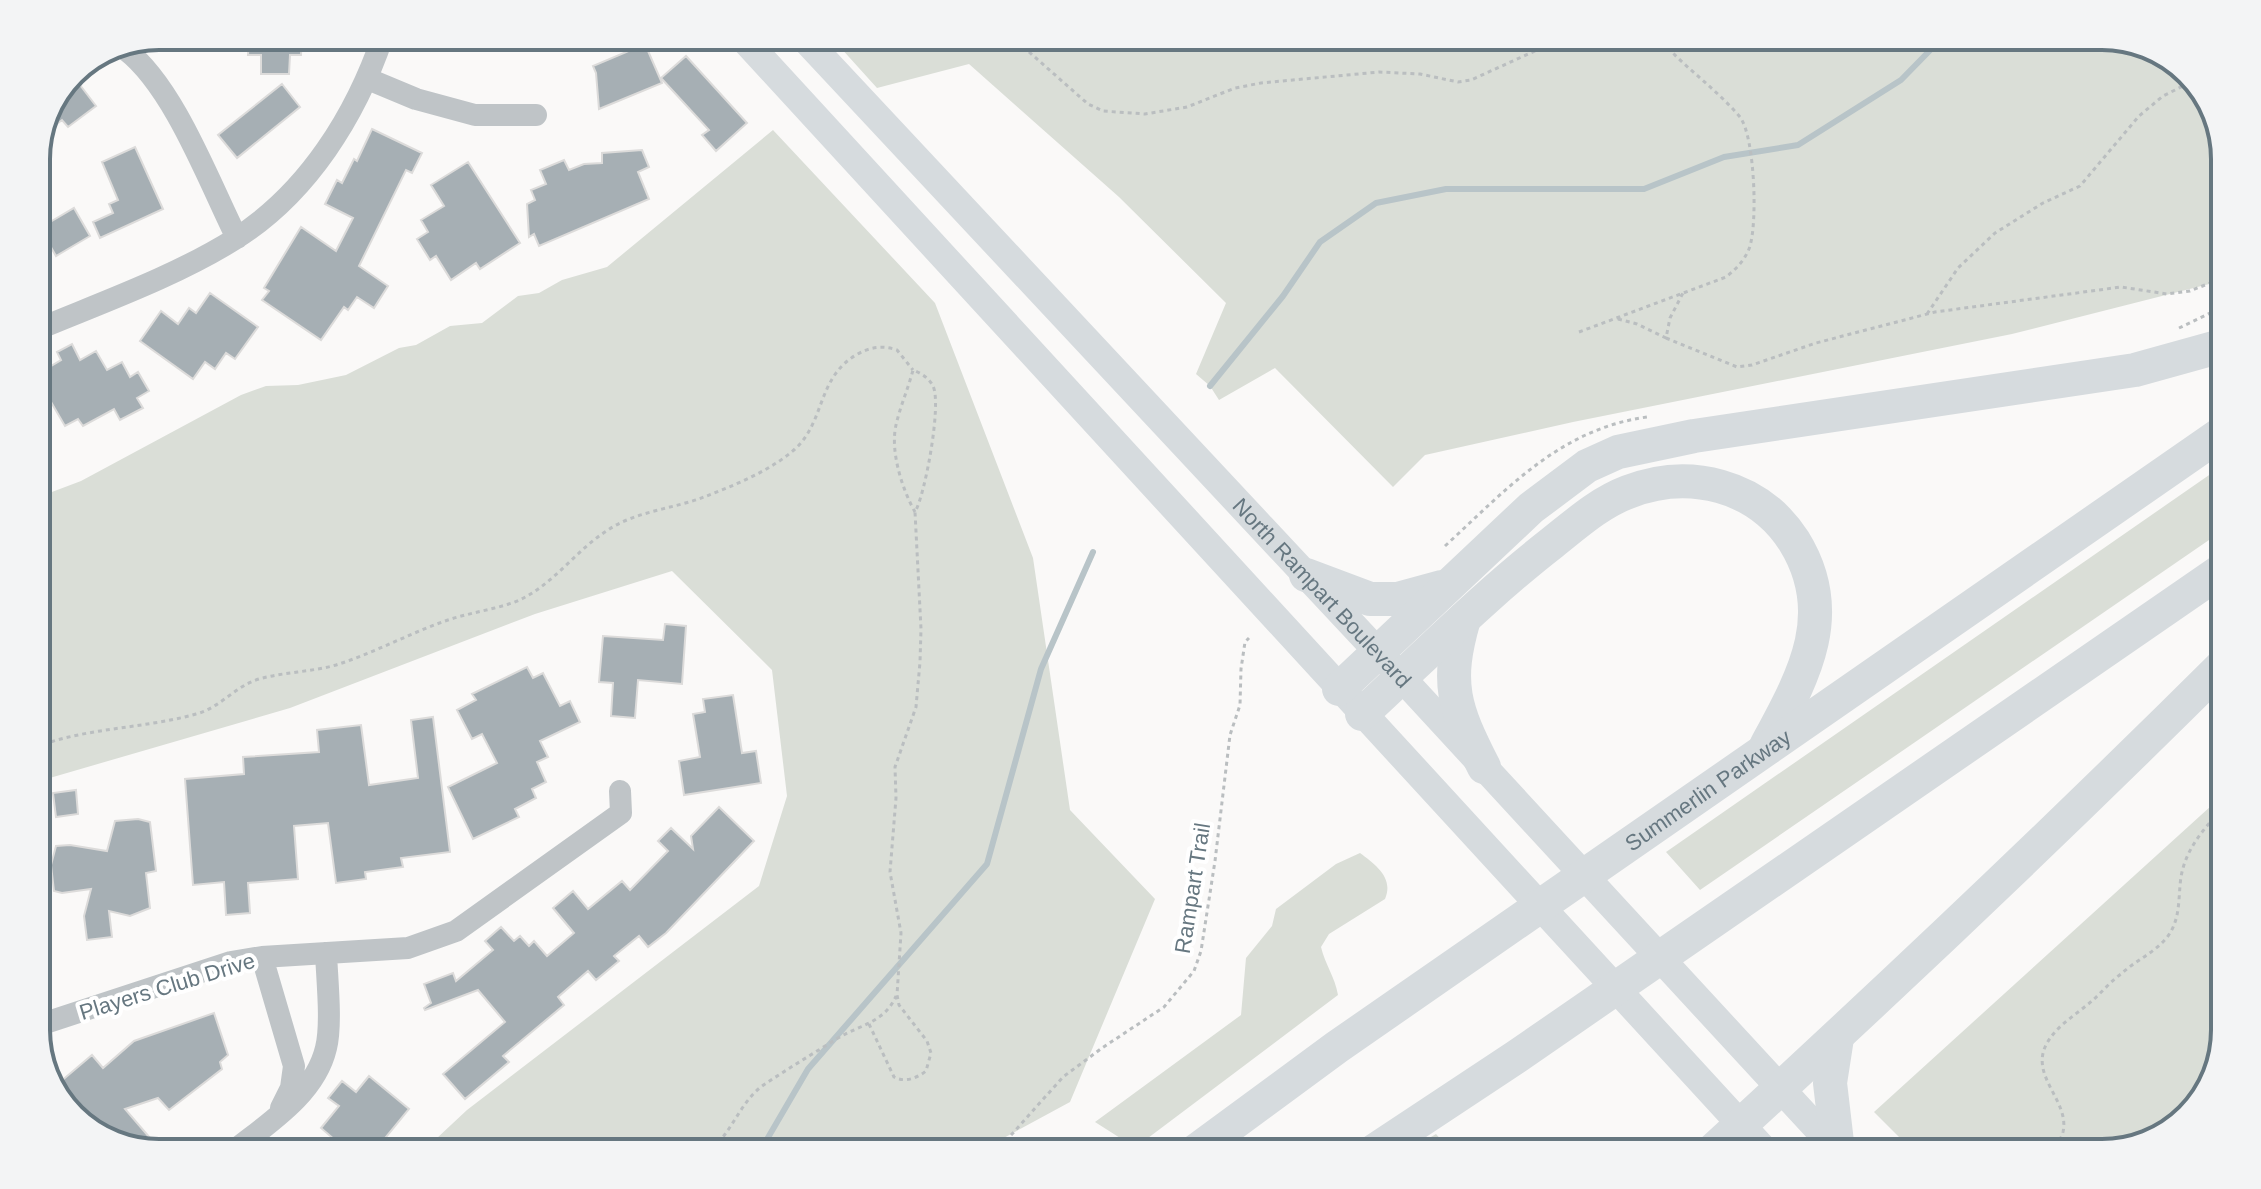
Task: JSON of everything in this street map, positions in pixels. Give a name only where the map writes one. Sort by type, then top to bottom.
[{"type":"highway","points":[[1339,689],[1531,508],[1587,466],[1618,452],[1694,436],[2135,370],[2211,349]]},
{"type":"highway","name":"Summerlin Parkway","points":[[1212,1139],[1337,1047],[2211,441]]},
{"type":"highway","points":[[1362,714],[1526,563],[1592,512],[1626,492],[1652,484],[1711,483],[1746,496],[1772,514],[1792,538],[1806,564],[1815,603],[1815,624],[1808,660],[1799,684],[1764,750]]},
{"type":"highway","points":[[1306,575],[1370,599],[1398,599],[1446,586]]},
{"type":"highway","points":[[1392,1139],[2211,578]]},
{"type":"highway","points":[[1464,619],[1456,645],[1452,680],[1465,730],[1484,767]]},
{"type":"highway","points":[[1726,1139],[2056,830],[2211,677]]},
{"type":"highway","points":[[1837,1038],[1830,1083],[1837,1139]]},
{"type":"main road","points":[[754,50],[1754,1139]]},
{"type":"main road","name":"North Rampart Boulevard","points":[[815,50],[1402,677],[1827,1139]]},
{"type":"street","points":[[50,324],[175,271],[237,238],[277,205],[313,167],[344,125],[368,79],[378,50]]},
{"type":"street","points":[[132,54],[166,93],[237,238]]},
{"type":"street","points":[[368,79],[416,99],[475,115],[536,115]]},
{"type":"street","name":"Players Club Drive","points":[[50,1021],[231,962],[262,957],[408,948],[456,931],[621,813],[620,791]]},
{"type":"street","points":[[249,1139],[307,1088],[320,1067],[327,1044],[326,953]]},
{"type":"street","points":[[262,957],[294,1066],[291,1088],[282,1108],[267,1125]]},
{"type":"path","points":[[1027,50],[1088,104],[1103,111],[1145,114],[1187,107],[1235,88],[1261,83],[1379,72],[1420,74],[1458,82],[1471,80],[1537,50]]},
{"type":"path","points":[[1579,332],[1726,277],[1745,258],[1754,229],[1753,165],[1744,124],[1670,50]]},
{"type":"path","points":[[1926,315],[1958,268],[1995,233],[2043,203],[2080,186],[2139,116],[2163,96],[2183,86]]},
{"type":"path","points":[[1618,319],[1637,324],[1737,367],[1926,315],[2121,287],[2167,294],[2190,291],[2211,283]]},
{"type":"path","points":[[1666,338],[1675,305],[1683,292]]},
{"type":"path","points":[[50,743],[93,730],[148,725],[199,714],[250,682],[332,666],[447,621],[516,602],[541,588],[592,540],[618,524],[733,485],[795,449],[811,427],[826,386],[835,372],[865,350],[897,350],[913,370],[933,385],[937,407],[925,484],[915,512]]},
{"type":"path","points":[[869,1024],[894,1077],[910,1080],[926,1071],[931,1053],[927,1041],[899,1005],[897,995],[901,933],[890,872],[895,831],[895,767],[912,723],[919,674],[921,629],[915,512],[908,499],[898,461],[895,428],[913,370]]},
{"type":"path","name":"Rampart Trail","points":[[1008,1139],[1063,1077],[1164,1007],[1194,971],[1201,951],[1230,735],[1240,705],[1241,669],[1245,642],[1249,638]]},
{"type":"path","points":[[2059,1139],[2063,1121],[2044,1076],[2042,1058],[2045,1046],[2057,1030],[2121,973],[2157,949],[2168,935],[2175,923],[2181,875],[2194,841],[2211,821]]},
{"type":"path","points":[[721,1139],[762,1086],[842,1036],[869,1024],[887,1011],[897,995]]},
{"type":"shaded area","points":[[843,50],[2123,52],[2150,61],[2174,77],[2193,98],[2205,124],[2211,152],[2211,284],[2012,334],[1573,422],[1425,455],[1393,487],[1275,368],[1219,400],[1210,386],[1196,374],[1226,303],[1119,197],[969,64],[877,88]]},
{"type":"shaded area","points":[[773,130],[935,303],[1033,558],[1070,810],[1155,899],[1070,1102],[1002,1139],[436,1139],[467,1110],[759,886],[787,796],[772,670],[672,571],[535,614],[290,708],[50,778],[50,493],[81,481],[241,395],[266,386],[298,385],[346,375],[399,348],[416,345],[450,326],[482,323],[518,296],[539,293],[562,280],[607,267]]},
{"type":"shaded area","points":[[2211,474],[2211,539],[1700,890],[1666,852]]},
{"type":"shaded area","points":[[2211,806],[2210,1044],[2200,1078],[2174,1112],[2150,1128],[2116,1138],[1901,1139],[1874,1112]]},
{"type":"shaded area","points":[[1360,853],[1382,873],[1387,885],[1385,899],[1329,934],[1321,947],[1338,995],[1147,1139],[1122,1139],[1095,1122],[1241,1015],[1246,958],[1272,926],[1276,909],[1336,864]]},
{"type":"building","points":[[248,50],[301,50],[301,55],[290,55],[289,74],[261,74],[261,55],[248,55]]},
{"type":"building","points":[[631,50],[648,50],[662,83],[599,109],[593,66]]},
{"type":"building","points":[[686,56],[747,123],[716,151],[702,135],[709,130],[661,78]]},
{"type":"building","points":[[282,84],[300,107],[237,158],[218,135]]},
{"type":"building","points":[[80,85],[96,106],[68,127],[62,120],[56,124],[61,111]]},
{"type":"building","points":[[372,129],[422,153],[412,173],[406,170],[359,266],[388,286],[374,308],[357,297],[348,310],[344,307],[321,340],[262,300],[269,291],[264,288],[301,227],[336,251],[353,218],[325,204],[337,180],[342,183],[354,159],[357,161]]},
{"type":"building","points":[[135,147],[163,209],[100,238],[93,222],[113,213],[109,204],[118,200],[102,162]]},
{"type":"building","points":[[642,150],[649,167],[638,172],[649,199],[539,246],[534,234],[529,237],[527,204],[535,200],[531,190],[546,184],[540,170],[564,160],[569,170],[584,164],[602,163],[602,153]]},
{"type":"building","points":[[468,162],[520,243],[480,269],[476,263],[451,280],[436,256],[430,260],[417,239],[428,232],[421,220],[444,206],[431,185]]},
{"type":"building","points":[[74,208],[90,236],[56,256],[50,246],[50,222]]},
{"type":"building","points":[[210,293],[258,327],[235,359],[226,353],[215,369],[205,362],[193,379],[140,341],[161,311],[178,324],[189,308],[196,313]]},
{"type":"building","points":[[72,344],[80,360],[96,351],[107,370],[122,362],[130,377],[138,372],[149,391],[137,398],[143,408],[120,420],[114,409],[83,426],[78,419],[65,426],[50,403],[50,367],[61,360],[57,352]]},
{"type":"building","points":[[665,624],[686,626],[682,684],[638,680],[635,718],[611,716],[613,683],[599,682],[603,636],[663,640]]},
{"type":"building","points":[[527,667],[533,678],[543,673],[560,706],[570,701],[580,722],[540,741],[548,757],[537,762],[546,782],[532,789],[536,798],[515,809],[519,817],[473,839],[448,787],[497,763],[482,734],[472,739],[457,710],[476,700],[472,694]]},
{"type":"building","points":[[733,695],[742,753],[756,751],[761,783],[684,795],[679,761],[700,757],[693,714],[705,712],[703,699]]},
{"type":"building","points":[[433,717],[450,852],[401,858],[403,867],[365,872],[366,879],[336,883],[328,823],[294,826],[298,879],[248,883],[250,913],[226,915],[224,882],[193,885],[185,779],[244,774],[243,757],[319,752],[317,730],[361,725],[369,785],[418,778],[411,720]]},
{"type":"building","points":[[76,790],[78,814],[56,817],[53,793]]},
{"type":"building","points":[[719,807],[754,841],[666,933],[648,947],[639,936],[614,956],[619,961],[596,980],[588,971],[558,997],[564,1005],[503,1056],[509,1062],[465,1099],[443,1074],[505,1022],[478,990],[425,1010],[431,1003],[424,984],[453,973],[456,981],[493,950],[485,941],[501,927],[514,941],[520,936],[529,946],[534,941],[547,956],[574,933],[553,908],[573,891],[588,909],[622,881],[630,890],[668,851],[658,841],[671,828],[693,849],[691,836]]},
{"type":"building","points":[[138,819],[150,822],[156,871],[146,873],[150,908],[130,916],[109,911],[112,937],[87,940],[84,916],[91,889],[62,893],[54,891],[51,865],[56,846],[107,851],[115,821]]},
{"type":"building","points":[[214,1013],[228,1055],[220,1062],[222,1069],[169,1110],[158,1098],[125,1109],[150,1138],[131,1135],[98,1121],[77,1102],[62,1080],[92,1055],[103,1068],[134,1041]]},
{"type":"building","points":[[369,1076],[409,1109],[384,1139],[334,1139],[321,1128],[339,1106],[328,1098],[342,1081],[356,1092]]},
{"type":"waterway","points":[[1210,386],[1283,296],[1320,242],[1376,203],[1446,189],[1644,189],[1724,157],[1798,145],[1901,80],[1930,50]]},
{"type":"waterway","points":[[767,1139],[808,1069],[987,864],[1041,669],[1093,552]]}]
